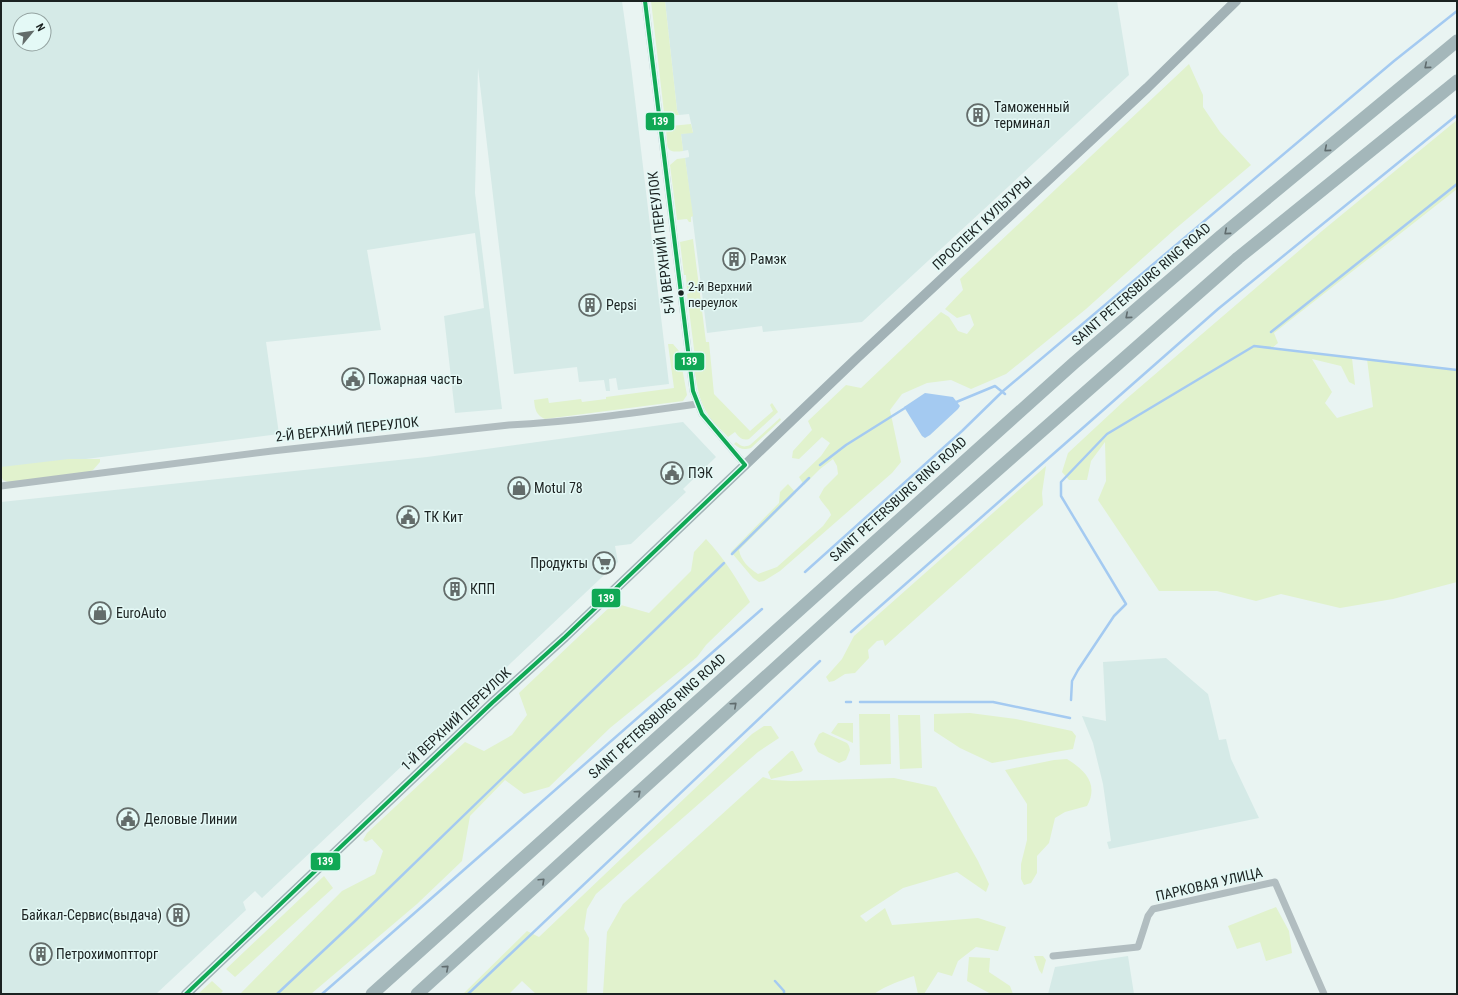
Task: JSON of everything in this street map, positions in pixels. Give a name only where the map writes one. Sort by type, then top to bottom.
[{"type":"highway","name":"SAINT PETERSBURG RING ROAD","points":[[372,994],[1140,305],[1457,41]]},
{"type":"highway","points":[[417,994],[859,592],[1238,258],[1457,81]]},
{"type":"street","name":"5-Й ВЕРХНИЙ ПЕРЕУЛОК","points":[[645,1],[693,391],[702,414],[745,464]]},
{"type":"street","name":"ПРОСПЕКТ КУЛЬТУРЫ","points":[[745,464],[1146,88],[1236,1]]},
{"type":"street","name":"2-Й ВЕРХНИЙ ПЕРЕУЛОК","points":[[1,486],[279,450],[509,424],[534,423],[611,415],[697,404]]},
{"type":"street","name":"1-Й ВЕРХНИЙ ПЕРЕУЛОК","points":[[186,994],[492,703],[566,637],[745,464]]},
{"type":"street","name":"ПАРКОВАЯ УЛИЦА","points":[[1053,956],[1138,947],[1148,916],[1153,909],[1275,882],[1324,994]]},
{"type":"shaded area","points":[[1,1],[622,1],[669,384],[618,390],[616,378],[609,379],[610,391],[606,391],[604,380],[579,382],[577,367],[514,374],[478,68],[475,193],[502,409],[455,413],[444,316],[484,308],[475,233],[367,250],[381,330],[266,342],[279,434],[1,470]]},
{"type":"shaded area","points":[[665,1],[1117,1],[1129,75],[862,322],[763,332],[762,326],[707,333],[685,158],[689,157],[689,154],[688,150],[683,151],[681,134],[693,132],[689,114],[679,115],[677,110]]},
{"type":"shaded area","points":[[683,422],[716,457],[683,489],[686,492],[631,544],[615,546],[618,562],[262,898],[255,891],[243,902],[246,910],[156,994],[1,994],[1,502],[427,457]]},
{"type":"shaded area","points":[[1166,658],[1208,694],[1219,740],[1226,739],[1231,759],[1259,818],[1109,849],[1107,842],[1111,841],[1103,784],[1093,743],[1082,716],[1106,721],[1103,662]]},
{"type":"shaded area","points":[[1128,956],[1134,994],[1048,994],[1055,967]]},
{"type":"green space","points":[[651,1],[665,1],[677,110],[679,115],[666,115],[664,112]]},
{"type":"green space","points":[[1189,64],[1203,95],[1203,107],[1220,132],[1251,165],[1174,230],[1086,309],[1006,374],[971,389],[951,380],[927,383],[902,394],[890,410],[901,462],[892,473],[780,571],[764,581],[759,582],[753,578],[731,552],[779,503],[780,492],[788,484],[796,493],[739,550],[744,561],[755,572],[758,574],[777,567],[823,526],[831,515],[819,497],[824,488],[838,474],[837,466],[833,459],[820,469],[804,485],[799,477],[821,456],[830,443],[822,437],[799,459],[792,458],[793,451],[812,430],[808,421],[846,385],[861,388],[941,312],[949,317],[958,331],[967,334],[974,325],[970,314],[957,318],[945,309],[963,290],[960,279]]},
{"type":"green space","points":[[1457,120],[1457,189],[1274,333],[1278,343],[1271,349],[1352,358],[1355,385],[1349,382],[1341,366],[1312,359],[1332,392],[1325,403],[1337,418],[1373,407],[1367,359],[1457,370],[1457,582],[1393,599],[1340,608],[1281,594],[1256,601],[1217,591],[1159,591],[1098,500],[1106,481],[1105,442],[1091,461],[1087,480],[1069,480],[1062,472],[1068,453],[1125,400],[1322,231]]},
{"type":"green space","points":[[691,124],[693,133],[681,134],[683,151],[677,152],[670,150],[667,144],[666,130],[671,126]]},
{"type":"green space","points":[[685,158],[693,216],[691,217],[691,222],[687,219],[677,220],[670,165],[677,159]]},
{"type":"green space","points":[[693,239],[706,342],[709,342],[714,394],[750,431],[773,411],[770,405],[772,403],[778,412],[749,439],[739,437],[735,432],[728,437],[713,422],[699,395],[693,358],[695,357],[687,294],[690,293],[690,291],[687,291],[686,275],[684,275],[680,242]]},
{"type":"green space","points":[[668,344],[673,344],[679,351],[687,395],[683,401],[545,419],[536,412],[534,400],[548,398],[549,403],[581,399],[582,402],[606,399],[606,397],[674,388]]},
{"type":"green space","points":[[780,418],[781,420],[751,448],[742,449],[734,444],[736,442],[742,446],[750,445]]},
{"type":"green space","points":[[69,459],[100,459],[100,462],[93,470],[86,473],[8,482],[2,478],[1,467]]},
{"type":"green space","points":[[1046,466],[1042,493],[1043,505],[885,646],[883,640],[877,641],[868,650],[869,658],[855,673],[845,674],[834,681],[829,682],[826,677],[842,659],[854,636]]},
{"type":"green space","points":[[706,539],[730,569],[750,602],[706,645],[697,657],[610,728],[549,787],[524,794],[505,780],[470,816],[462,861],[417,904],[311,994],[240,994],[342,891],[375,874],[383,851],[372,839],[366,842],[363,840],[367,833],[465,742],[484,751],[512,735],[527,715],[519,693],[614,603],[649,613],[691,571],[694,552]]},
{"type":"green space","points":[[970,713],[1016,719],[1072,731],[1076,736],[1073,749],[992,763],[960,748],[934,731],[934,714]]},
{"type":"green space","points":[[859,714],[890,714],[891,764],[860,765]]},
{"type":"green space","points":[[898,715],[920,715],[922,768],[900,769]]},
{"type":"green space","points":[[838,723],[853,723],[853,743],[831,733]]},
{"type":"green space","points":[[764,726],[771,726],[779,738],[758,752],[596,894],[587,909],[584,929],[589,938],[587,994],[536,994],[522,981],[509,994],[463,994],[527,931],[539,937],[752,734]]},
{"type":"green space","points":[[823,732],[847,743],[850,750],[846,760],[839,763],[818,752],[814,744],[819,734]]},
{"type":"green space","points":[[791,751],[793,751],[803,770],[801,772],[771,779],[768,772]]},
{"type":"green space","points":[[1067,759],[1074,763],[1088,778],[1091,784],[1090,798],[1087,806],[1065,812],[1055,818],[1049,843],[1037,856],[1037,873],[1031,883],[1024,885],[1021,879],[1021,864],[1027,840],[1027,804],[1005,770],[1054,760]]},
{"type":"green space","points":[[763,777],[772,780],[791,781],[894,778],[936,787],[978,861],[989,884],[986,892],[957,872],[903,888],[860,916],[866,922],[885,908],[892,925],[978,918],[1006,927],[998,951],[976,947],[958,961],[952,976],[938,972],[924,994],[918,994],[914,976],[874,994],[603,994],[607,932],[623,904]]},
{"type":"green space","points":[[324,876],[333,888],[235,977],[226,969]]},
{"type":"green space","points":[[1276,907],[1289,931],[1292,953],[1266,961],[1260,942],[1237,949],[1228,926]]},
{"type":"green space","points":[[1034,956],[1043,956],[1046,960],[1042,974],[1039,970]]},
{"type":"green space","points":[[969,957],[990,958],[989,972],[1010,986],[1013,994],[991,994],[967,981]]},
{"type":"green space","points":[[212,981],[223,991],[220,994],[198,994]]},
{"type":"water","points":[[925,393],[953,397],[960,406],[925,438],[922,436],[904,407]]},
{"type":"waterway","points":[[805,572],[962,431],[1003,391],[1394,61],[1457,11]]},
{"type":"waterway","points":[[851,632],[1218,309],[1457,115]]},
{"type":"waterway","points":[[1271,332],[1457,184]]},
{"type":"waterway","points":[[1071,700],[1072,681],[1078,670],[1114,616],[1126,604],[1061,496],[1061,482],[1107,434],[1254,346],[1457,370]]},
{"type":"waterway","points":[[954,403],[995,386],[1005,394]]},
{"type":"waterway","points":[[820,465],[846,445],[908,407]]},
{"type":"waterway","points":[[732,554],[809,478]]},
{"type":"waterway","points":[[277,994],[355,921],[724,563]]},
{"type":"waterway","points":[[322,994],[762,609]]},
{"type":"waterway","points":[[468,994],[820,661]]},
{"type":"waterway","points":[[846,702],[851,702]]},
{"type":"waterway","points":[[860,702],[993,702],[1070,718]]},
{"type":"waterway","points":[[775,981],[784,991],[784,994]]},
{"type":"transit line","name":"139","points":[[645,1],[693,391],[702,414],[745,465]]},
{"type":"transit line","name":"139","points":[[186,994],[492,703],[565,637],[745,465]]},
{"type":"place","name":"Таможенный терминал","points":[[978,115]]},
{"type":"place","name":"Рамэк","points":[[734,259]]},
{"type":"place","name":"2-й Верхний переулок","points":[[681,293]]},
{"type":"place","name":"Pepsi","points":[[590,305]]},
{"type":"place","name":"Пожарная часть","points":[[353,379]]},
{"type":"place","name":"ПЭК","points":[[672,473]]},
{"type":"place","name":"Motul 78","points":[[519,488]]},
{"type":"place","name":"ТК Кит","points":[[408,517]]},
{"type":"place","name":"Продукты","points":[[604,563]]},
{"type":"place","name":"КПП","points":[[455,589]]},
{"type":"place","name":"EuroAuto","points":[[100,613]]},
{"type":"place","name":"Деловые Линии","points":[[128,819]]},
{"type":"place","name":"Байкал-Сервис(выдача)","points":[[178,915]]},
{"type":"place","name":"Петрохимоптторг","points":[[41,954]]}]
